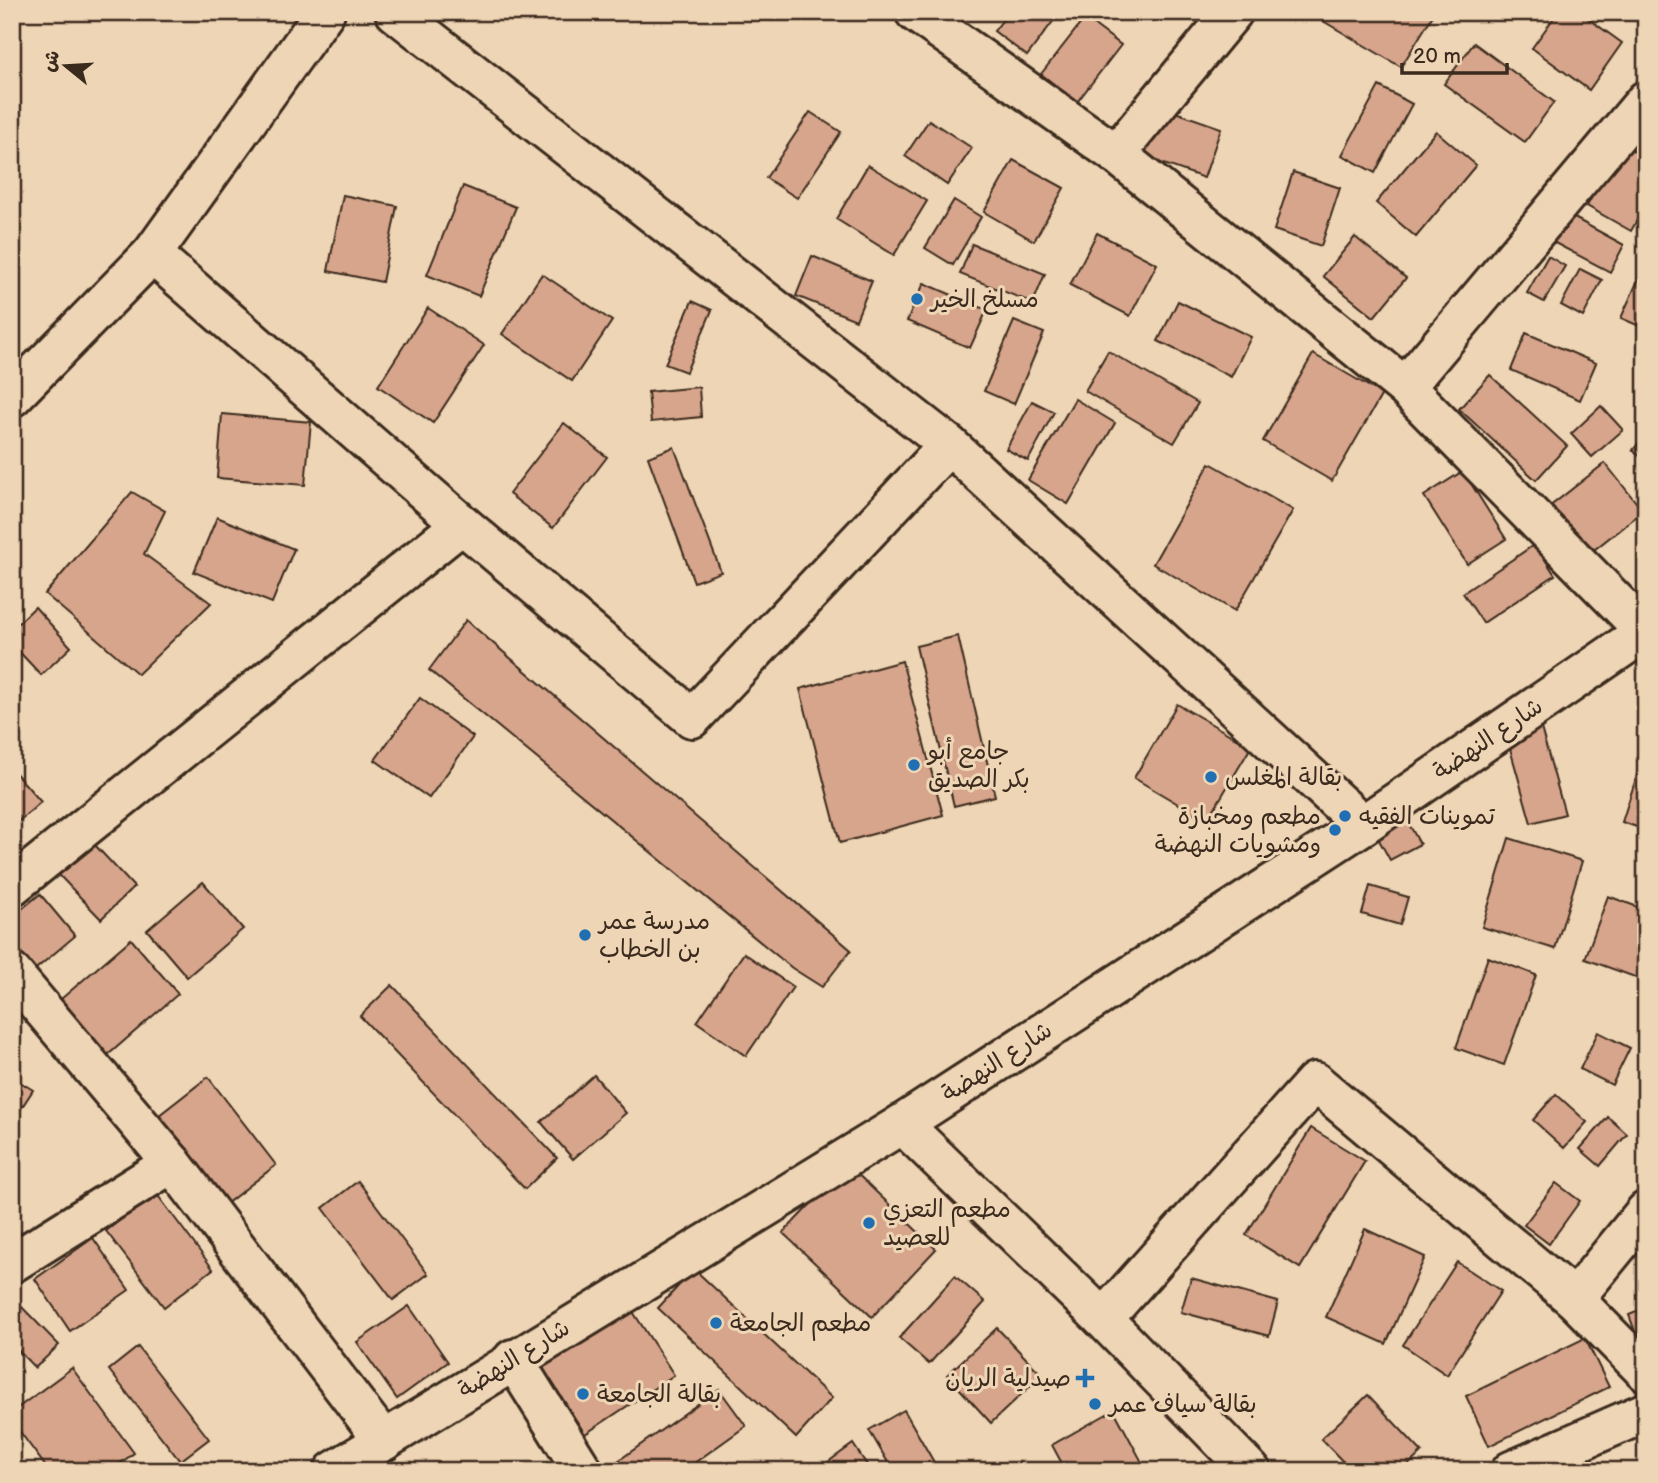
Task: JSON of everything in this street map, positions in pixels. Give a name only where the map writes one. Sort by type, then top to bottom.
[{"type":"street","points":[[12,397],[152,254],[325,12]]},
{"type":"street","points":[[395,12],[949,445],[1363,825]]},
{"type":"street","points":[[915,12],[1116,154],[1405,387],[1645,631]]},
{"type":"street","points":[[1116,154],[1233,12]]},
{"type":"street","points":[[1405,387],[1646,100]]},
{"type":"street","points":[[152,254],[462,524],[692,718],[949,445]]},
{"type":"street","points":[[12,886],[462,524]]},
{"type":"street","name":"شارع النهضة","points":[[334,1471],[513,1359],[902,1124],[1363,825],[1645,631]]},
{"type":"street","points":[[12,973],[172,1163],[384,1441]]},
{"type":"street","points":[[1103,1319],[1315,1082],[1574,1299],[1646,1373]]},
{"type":"street","points":[[902,1124],[1103,1319],[1251,1471]]},
{"type":"street","points":[[12,1263],[172,1163]]},
{"type":"street","points":[[1574,1299],[1646,1211]]},
{"type":"street","points":[[513,1359],[583,1471]]},
{"type":"street","points":[[1511,1471],[1646,1412]]},
{"type":"building","points":[[1009,12],[1060,12],[1027,56],[994,31]]},
{"type":"building","points":[[1322,12],[1429,12],[1433,15],[1401,67],[1318,18]]},
{"type":"building","points":[[1558,12],[1579,12],[1622,43],[1589,90],[1532,48]]},
{"type":"building","points":[[1085,18],[1121,45],[1077,102],[1041,74]]},
{"type":"building","points":[[1474,43],[1554,102],[1525,142],[1444,84]]},
{"type":"building","points":[[1379,86],[1412,104],[1375,173],[1342,155]]},
{"type":"building","points":[[1158,106],[1221,128],[1204,178],[1141,156]]},
{"type":"building","points":[[810,112],[841,132],[797,198],[766,178]]},
{"type":"building","points":[[929,120],[972,148],[947,185],[905,156]]},
{"type":"building","points":[[1436,131],[1476,165],[1416,237],[1376,203]]},
{"type":"building","points":[[1621,144],[1646,158],[1646,204],[1631,231],[1587,206]]},
{"type":"building","points":[[1013,160],[1064,188],[1034,241],[984,212]]},
{"type":"building","points":[[868,165],[927,201],[894,255],[836,219]]},
{"type":"building","points":[[1293,172],[1340,188],[1321,246],[1274,230]]},
{"type":"building","points":[[463,186],[516,207],[479,296],[427,275]]},
{"type":"building","points":[[343,195],[397,206],[382,282],[328,271]]},
{"type":"building","points":[[954,200],[981,217],[953,265],[925,248]]},
{"type":"building","points":[[1567,214],[1624,245],[1610,272],[1553,242]]},
{"type":"building","points":[[1097,233],[1157,264],[1130,316],[1070,285]]},
{"type":"building","points":[[1355,237],[1406,278],[1374,317],[1323,276]]},
{"type":"building","points":[[972,244],[1045,274],[1033,303],[960,274]]},
{"type":"building","points":[[812,256],[872,281],[856,320],[796,296]]},
{"type":"building","points":[[1548,256],[1565,266],[1544,302],[1527,293]]},
{"type":"building","points":[[1580,269],[1602,280],[1583,317],[1561,305]]},
{"type":"building","points":[[542,274],[612,321],[572,381],[502,334]]},
{"type":"building","points":[[1639,278],[1646,281],[1646,329],[1621,318]]},
{"type":"building","points":[[924,283],[987,310],[970,348],[907,321]]},
{"type":"building","points":[[692,301],[712,310],[686,372],[665,364]]},
{"type":"building","points":[[1178,301],[1251,337],[1231,377],[1158,341]]},
{"type":"building","points":[[428,308],[484,345],[433,423],[378,386]]},
{"type":"building","points":[[1014,321],[1044,333],[1014,404],[984,391]]},
{"type":"building","points":[[1526,333],[1596,363],[1580,400],[1511,370]]},
{"type":"building","points":[[1108,351],[1198,403],[1174,443],[1085,391]]},
{"type":"building","points":[[1313,354],[1382,394],[1332,481],[1263,441]]},
{"type":"building","points":[[1490,375],[1567,446],[1536,480],[1459,409]]},
{"type":"building","points":[[699,387],[701,417],[651,422],[648,392]]},
{"type":"building","points":[[1075,399],[1115,423],[1068,504],[1028,480]]},
{"type":"building","points":[[1032,401],[1054,412],[1028,461],[1006,449]]},
{"type":"building","points":[[1601,406],[1623,430],[1592,457],[1571,434]]},
{"type":"building","points":[[222,414],[311,422],[305,485],[217,478]]},
{"type":"building","points":[[564,423],[607,457],[553,528],[509,494]]},
{"type":"building","points":[[1646,434],[1646,460],[1633,450]]},
{"type":"building","points":[[674,447],[721,572],[694,582],[648,457]]},
{"type":"building","points":[[1210,463],[1293,510],[1235,611],[1153,564]]},
{"type":"building","points":[[1605,463],[1643,511],[1585,557],[1548,508]]},
{"type":"building","points":[[1463,471],[1506,539],[1467,564],[1424,496]]},
{"type":"building","points":[[132,492],[165,511],[144,554],[211,603],[138,674],[45,594]]},
{"type":"building","points":[[217,517],[294,549],[272,603],[194,572]]},
{"type":"building","points":[[1535,544],[1555,575],[1483,623],[1463,593]]},
{"type":"building","points":[[35,607],[71,647],[41,675],[12,644],[12,629]]},
{"type":"building","points":[[466,620],[851,950],[822,987],[792,968],[429,670]]},
{"type":"building","points":[[958,636],[995,796],[954,806],[916,646]]},
{"type":"building","points":[[902,661],[943,815],[840,843],[800,689]]},
{"type":"building","points":[[420,698],[473,737],[429,798],[375,760]]},
{"type":"building","points":[[1177,704],[1251,747],[1207,821],[1134,778]]},
{"type":"building","points":[[1541,728],[1565,814],[1531,823],[1507,738]]},
{"type":"building","points":[[1646,747],[1646,830],[1622,822]]},
{"type":"building","points":[[12,769],[41,802],[12,827]]},
{"type":"building","points":[[1404,815],[1420,844],[1390,860],[1374,831]]},
{"type":"building","points":[[1509,838],[1582,861],[1555,949],[1482,927]]},
{"type":"building","points":[[94,844],[134,887],[101,919],[59,875]]},
{"type":"building","points":[[203,882],[243,929],[187,977],[147,930]]},
{"type":"building","points":[[1370,886],[1408,897],[1400,925],[1362,914]]},
{"type":"building","points":[[40,894],[75,936],[31,973],[12,950],[12,917]]},
{"type":"building","points":[[1608,896],[1646,910],[1646,981],[1585,959]]},
{"type":"building","points":[[131,939],[178,994],[101,1061],[54,1005]]},
{"type":"building","points":[[744,953],[793,987],[746,1056],[697,1022]]},
{"type":"building","points":[[1488,957],[1536,975],[1504,1065],[1456,1048]]},
{"type":"building","points":[[392,985],[557,1158],[525,1189],[360,1016]]},
{"type":"building","points":[[1598,1032],[1630,1048],[1612,1085],[1580,1069]]},
{"type":"building","points":[[594,1075],[626,1113],[573,1159],[541,1122]]},
{"type":"building","points":[[12,1077],[33,1090],[18,1113],[12,1109]]},
{"type":"building","points":[[208,1077],[276,1165],[217,1211],[149,1123]]},
{"type":"building","points":[[1556,1094],[1587,1122],[1564,1148],[1533,1120]]},
{"type":"building","points":[[1608,1117],[1627,1134],[1600,1166],[1580,1149]]},
{"type":"building","points":[[1311,1128],[1365,1161],[1300,1268],[1246,1235]]},
{"type":"building","points":[[848,1165],[936,1249],[872,1317],[783,1233]]},
{"type":"building","points":[[358,1181],[428,1274],[393,1300],[323,1208]]},
{"type":"building","points":[[1556,1183],[1580,1201],[1549,1244],[1524,1225]]},
{"type":"building","points":[[156,1193],[213,1269],[164,1307],[106,1231]]},
{"type":"building","points":[[1365,1229],[1425,1257],[1386,1344],[1326,1317]]},
{"type":"building","points":[[93,1238],[129,1290],[70,1331],[35,1279]]},
{"type":"building","points":[[1457,1262],[1501,1291],[1447,1375],[1403,1345]]},
{"type":"building","points":[[694,1269],[832,1398],[796,1438],[658,1308]]},
{"type":"building","points":[[955,1276],[985,1302],[929,1364],[899,1338]]},
{"type":"building","points":[[1191,1278],[1278,1302],[1269,1336],[1181,1312]]},
{"type":"building","points":[[12,1297],[59,1345],[35,1368],[12,1344]]},
{"type":"building","points":[[626,1301],[674,1375],[585,1434],[536,1359]]},
{"type":"building","points":[[409,1306],[448,1362],[397,1399],[357,1342]]},
{"type":"building","points":[[1646,1308],[1646,1361],[1629,1315]]},
{"type":"building","points":[[997,1328],[1042,1375],[991,1423],[947,1375]]},
{"type":"building","points":[[1585,1338],[1609,1387],[1489,1446],[1466,1396]]},
{"type":"building","points":[[138,1347],[209,1439],[180,1461],[109,1370]]},
{"type":"building","points":[[72,1368],[134,1453],[110,1471],[49,1471],[12,1421],[12,1412]]},
{"type":"building","points":[[719,1389],[746,1426],[683,1471],[604,1471]]},
{"type":"building","points":[[1368,1395],[1422,1452],[1402,1471],[1352,1471],[1321,1439]]},
{"type":"building","points":[[904,1410],[939,1471],[893,1471],[869,1430]]},
{"type":"building","points":[[1114,1410],[1143,1464],[1131,1471],[1066,1471],[1052,1445]]},
{"type":"building","points":[[853,1444],[871,1471],[833,1471],[828,1462]]},
{"type":"place","name":"مسلخ الخير","points":[[917,299]]},
{"type":"place","name":"جامع أبو بكر الصديق","points":[[914,765]]},
{"type":"place","name":"بقالة المغلس","points":[[1211,777]]},
{"type":"place","name":"تموينات الفقيه","points":[[1345,816]]},
{"type":"place","name":"مطعم ومخبازة ومشويات النهضة","points":[[1335,830]]},
{"type":"place","name":"مدرسة عمر بن الخطاب","points":[[585,935]]},
{"type":"place","name":"مطعم التعزي للعصيد","points":[[869,1223]]},
{"type":"place","name":"مطعم الجامعة","points":[[716,1323]]},
{"type":"place","name":"صيدلية الريان","points":[[1085,1378]]},
{"type":"place","name":"بقالة الجامعة","points":[[583,1394]]},
{"type":"place","name":"بقالة سياف عمر","points":[[1095,1404]]}]
